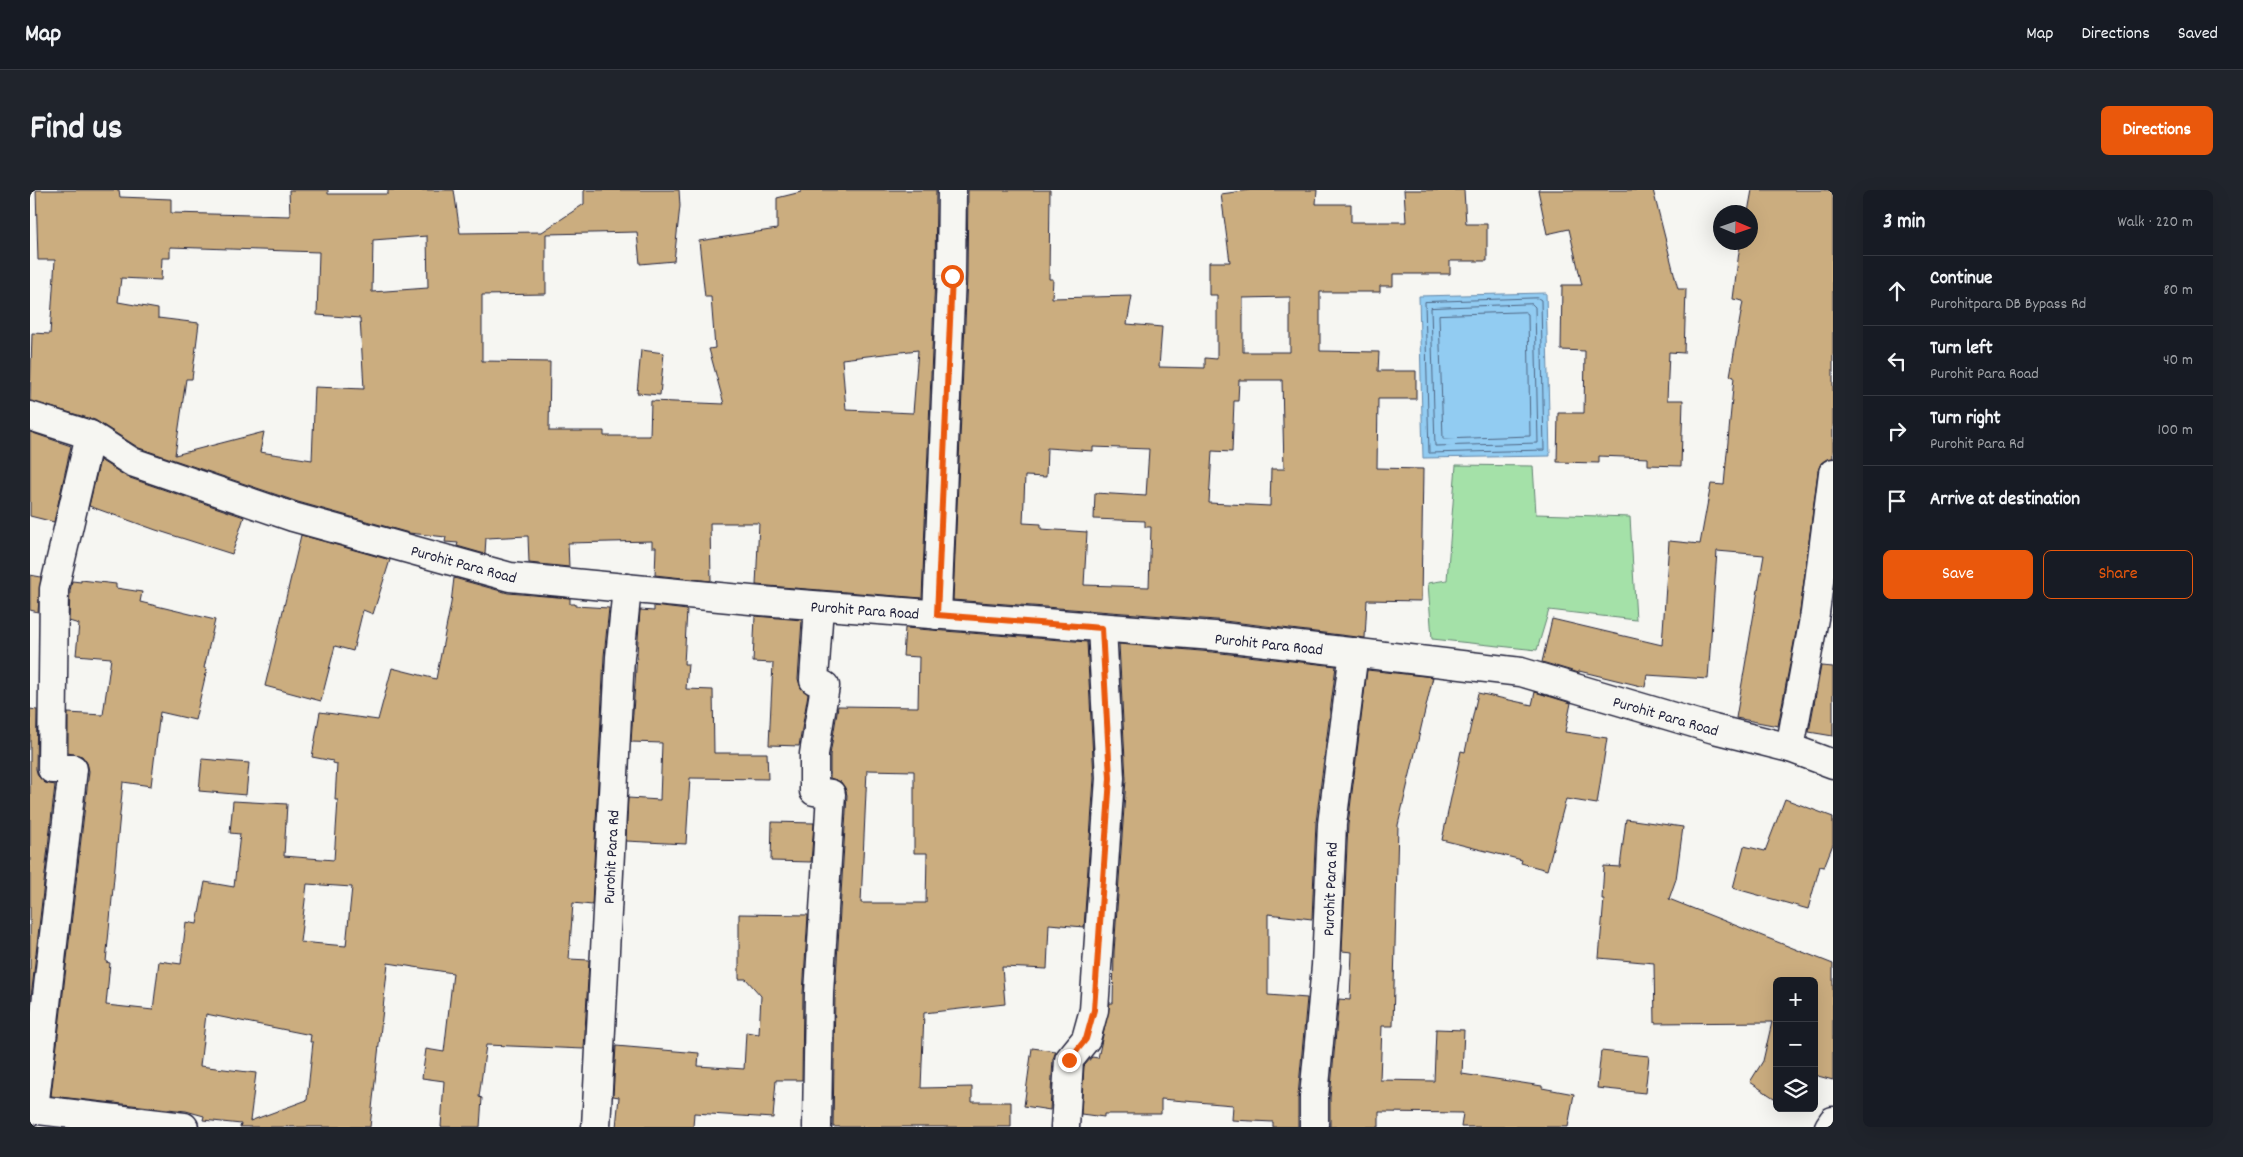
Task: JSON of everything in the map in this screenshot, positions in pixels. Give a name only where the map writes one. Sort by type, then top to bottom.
[{"type":"street","points":[[937,615],[952,276],[952,190]]},
{"type":"street","name":"Purohit Para Road","points":[[30,416],[90,435],[132,462],[293,517],[510,577],[819,606],[1214,636],[1521,672],[1714,729],[1790,748],[1833,764]]},
{"type":"street","points":[[90,435],[54,589],[52,769],[73,769],[32,1109],[184,1127]]},
{"type":"street","points":[[1790,748],[1815,612],[1833,473]]},
{"type":"street","name":"Purohit Para Rd","points":[[596,1127],[620,657],[627,588]]},
{"type":"street","points":[[818,1127],[819,993],[831,794],[814,791],[814,754],[825,686],[814,680],[819,606]]},
{"type":"street","points":[[1065,1127],[1069,1060],[1086,1039],[1094,1010],[1110,778],[1102,628]]},
{"type":"street","name":"Purohit Para Rd","points":[[1314,1127],[1314,1097],[1326,966],[1332,824],[1354,652]]},
{"type":"street","points":[[1829,1127],[1833,1122]]},
{"type":"green space","points":[[1456,465],[1533,466],[1536,514],[1630,517],[1636,620],[1549,610],[1537,650],[1432,639],[1428,583],[1447,580]]},
{"type":"water","points":[[1546,293],[1550,456],[1423,458],[1419,296]]},
{"type":"building","points":[[36,190],[119,190],[120,197],[171,199],[171,213],[290,216],[289,190],[328,190],[328,194],[388,194],[388,190],[454,190],[460,233],[542,232],[584,204],[584,190],[679,190],[680,206],[674,261],[640,264],[637,232],[546,234],[546,294],[482,295],[482,361],[550,362],[549,431],[604,431],[604,436],[650,436],[651,401],[724,404],[709,349],[715,348],[711,297],[705,297],[699,241],[777,229],[777,198],[801,192],[801,190],[936,190],[935,276],[922,598],[756,585],[759,523],[710,523],[711,581],[655,575],[656,547],[652,547],[652,541],[568,543],[569,567],[529,563],[528,536],[486,538],[485,554],[457,546],[458,543],[445,542],[446,537],[409,533],[298,502],[139,448],[95,420],[30,401],[32,333],[50,334],[55,260],[38,260]],"holes":[[[427,236],[428,288],[372,292],[373,240]],[[170,247],[319,252],[317,315],[360,318],[364,389],[315,387],[312,460],[260,452],[264,432],[175,455],[186,379],[192,379],[199,323],[158,318],[158,309],[118,302],[121,278],[161,280],[162,258],[170,258]],[[918,350],[913,413],[846,410],[842,359]]]},
{"type":"building","points":[[968,190],[1050,190],[1049,279],[1053,279],[1052,298],[1132,296],[1127,324],[1162,327],[1159,367],[1205,368],[1205,358],[1217,359],[1217,295],[1209,295],[1209,262],[1230,262],[1221,194],[1251,190],[1317,190],[1316,204],[1351,204],[1351,222],[1406,222],[1404,190],[1464,190],[1466,224],[1487,224],[1487,261],[1450,261],[1450,274],[1393,274],[1393,286],[1380,286],[1380,292],[1320,292],[1320,351],[1379,352],[1378,371],[1416,371],[1416,399],[1378,399],[1377,468],[1423,469],[1421,601],[1367,600],[1365,638],[1216,620],[953,600],[967,277]],"holes":[[[1290,297],[1290,352],[1243,352],[1243,298]],[[1239,380],[1282,380],[1284,469],[1271,469],[1270,506],[1209,503],[1212,451],[1232,452],[1234,401],[1238,401]],[[1093,447],[1149,449],[1146,496],[1095,493],[1094,519],[1145,521],[1145,527],[1151,527],[1149,587],[1084,585],[1087,532],[1041,529],[1041,524],[1023,523],[1025,476],[1046,477],[1047,448],[1093,451]]]},
{"type":"building","points":[[1538,190],[1653,190],[1678,289],[1686,289],[1684,353],[1669,352],[1667,400],[1683,400],[1681,466],[1648,465],[1648,458],[1599,456],[1599,463],[1557,462],[1558,413],[1584,413],[1585,351],[1561,350],[1562,285],[1582,285],[1569,229],[1547,234]]},
{"type":"building","points":[[1752,190],[1833,190],[1833,458],[1821,463],[1818,471],[1800,611],[1778,726],[1736,718],[1764,555],[1717,551],[1708,679],[1647,675],[1645,687],[1579,671],[1579,673],[1542,662],[1552,619],[1662,645],[1669,541],[1700,544],[1711,484],[1724,485],[1734,377],[1730,376],[1743,301],[1733,299],[1739,250],[1758,250],[1758,205],[1749,205]]},
{"type":"building","points":[[641,350],[664,353],[660,395],[637,393]]},
{"type":"building","points":[[30,432],[71,446],[54,522],[30,516]]},
{"type":"building","points":[[100,460],[127,477],[244,517],[232,554],[89,506]]},
{"type":"building","points":[[301,535],[390,560],[373,614],[363,610],[353,651],[335,646],[321,701],[265,686]]},
{"type":"building","points":[[30,575],[41,577],[38,612],[30,610]]},
{"type":"building","points":[[454,578],[508,593],[570,598],[570,604],[575,604],[575,606],[609,608],[604,656],[592,905],[573,903],[569,959],[589,960],[584,1049],[486,1045],[479,1097],[482,1098],[480,1127],[441,1127],[444,1081],[422,1078],[426,1049],[444,1052],[453,973],[388,963],[370,1127],[240,1127],[241,1124],[203,1120],[204,1116],[186,1111],[51,1096],[89,771],[87,763],[82,756],[68,753],[68,713],[103,715],[111,658],[76,655],[79,624],[69,621],[72,581],[81,582],[81,580],[116,584],[116,588],[142,592],[140,602],[215,620],[204,668],[207,669],[195,720],[160,712],[151,786],[123,782],[106,962],[110,963],[106,1005],[153,1010],[159,961],[181,964],[186,922],[197,924],[205,882],[234,887],[240,834],[230,833],[233,801],[287,804],[284,856],[334,860],[338,800],[335,800],[337,764],[333,763],[333,761],[312,757],[320,712],[378,720],[392,668],[436,679]],"holes":[[[307,884],[352,887],[346,946],[300,942]],[[206,1014],[311,1035],[310,1042],[313,1042],[307,1100],[250,1121],[256,1073],[200,1066]]]},
{"type":"building","points":[[654,606],[687,610],[684,664],[688,664],[686,689],[713,690],[714,753],[767,753],[768,779],[690,778],[686,844],[626,841],[628,798],[660,800],[662,743],[631,742],[640,610],[654,611]]},
{"type":"building","points":[[755,616],[802,620],[798,679],[801,688],[808,694],[799,746],[769,745],[773,663],[753,662]]},
{"type":"building","points":[[905,628],[1087,642],[1094,778],[1084,927],[1049,924],[1047,969],[1002,967],[1005,1004],[924,1013],[921,1088],[972,1087],[972,1102],[1011,1102],[1011,1127],[833,1127],[835,994],[847,795],[841,782],[830,778],[830,755],[838,706],[918,707],[919,657],[903,656]],"holes":[[[867,770],[914,771],[914,853],[927,853],[926,903],[861,903]]]},
{"type":"building","points":[[1119,644],[1336,666],[1316,822],[1312,919],[1268,914],[1268,995],[1307,998],[1298,1096],[1298,1127],[1273,1127],[1273,1122],[1232,1120],[1233,1105],[1161,1099],[1161,1114],[1104,1114],[1104,1117],[1081,1114],[1084,1066],[1092,1057],[1098,1058],[1110,1003],[1113,1003],[1114,952],[1126,779]]},
{"type":"building","points":[[1821,666],[1833,667],[1833,736],[1809,732]]},
{"type":"building","points":[[1367,670],[1433,677],[1398,825],[1393,1026],[1382,1026],[1380,1080],[1434,1081],[1436,1029],[1464,1030],[1462,1074],[1542,1086],[1542,1088],[1574,1094],[1568,1127],[1461,1127],[1463,1113],[1379,1112],[1379,1127],[1330,1127],[1330,1098],[1339,999],[1350,1000],[1352,952],[1342,951],[1348,825]]},
{"type":"building","points":[[1535,692],[1571,703],[1565,732],[1607,738],[1597,804],[1566,799],[1547,870],[1521,863],[1522,860],[1442,840],[1461,751],[1465,752],[1478,693],[1532,705]]},
{"type":"building","points":[[30,709],[37,710],[36,769],[38,776],[45,783],[55,785],[30,1007]]},
{"type":"building","points":[[202,759],[249,763],[246,795],[199,791]]},
{"type":"building","points":[[1785,799],[1833,817],[1833,844],[1824,867],[1820,866],[1808,909],[1733,888],[1744,846],[1765,851]]},
{"type":"building","points":[[1626,819],[1683,827],[1676,879],[1669,899],[1833,964],[1833,1080],[1818,1076],[1818,977],[1773,977],[1773,1097],[1750,1082],[1763,1061],[1772,1022],[1655,1023],[1654,963],[1599,958],[1604,899],[1602,899],[1604,866],[1620,867]]},
{"type":"building","points":[[772,822],[814,823],[811,862],[771,861]]},
{"type":"building","points":[[739,914],[808,915],[803,993],[802,1080],[776,1080],[773,1118],[694,1113],[693,1127],[616,1127],[619,1097],[613,1096],[616,1046],[699,1053],[698,1066],[744,1069],[746,1032],[759,1034],[761,996],[746,979],[739,979]]},
{"type":"building","points":[[1032,1048],[1056,1051],[1053,1059],[1050,1110],[1024,1106]]},
{"type":"building","points":[[1601,1051],[1649,1056],[1645,1093],[1597,1088]]},
{"type":"route","points":[[952,276],[937,615],[1102,628],[1110,778],[1094,1010],[1086,1039],[1069,1060]]}]
